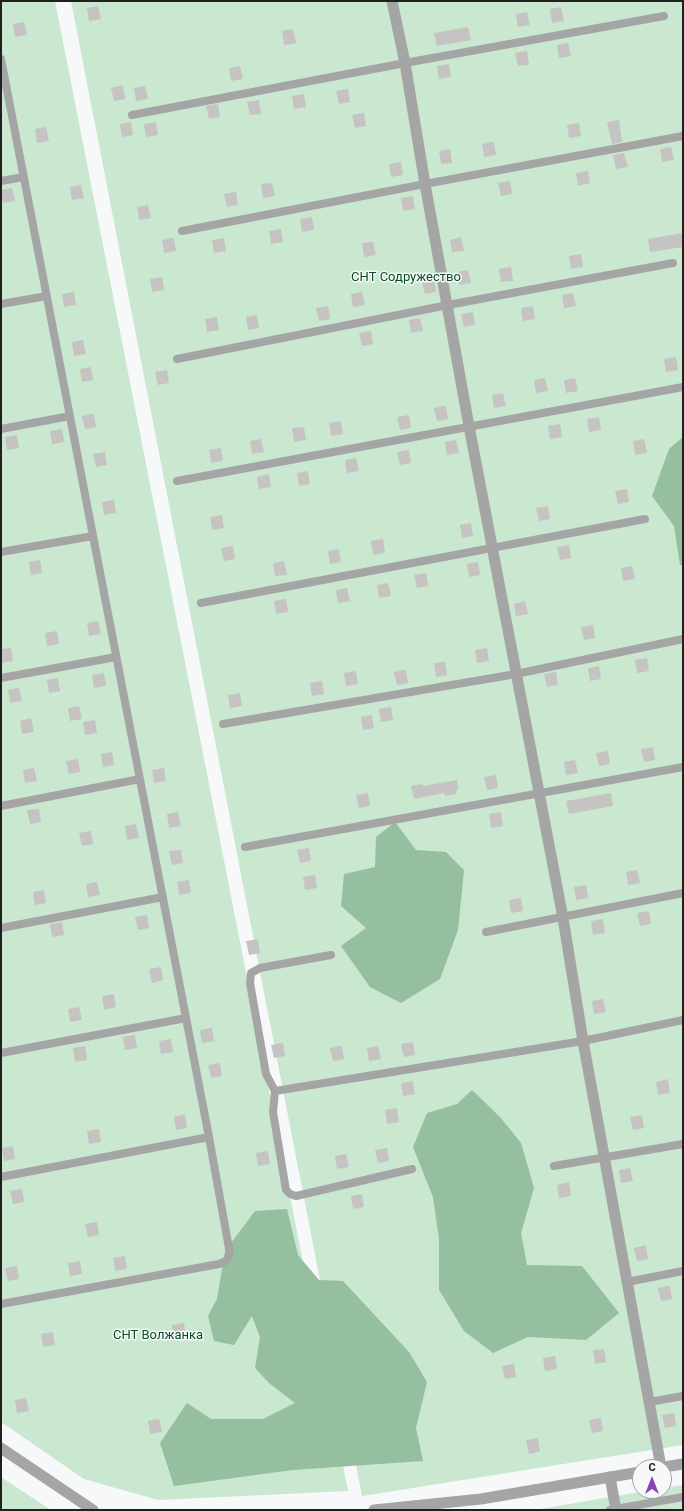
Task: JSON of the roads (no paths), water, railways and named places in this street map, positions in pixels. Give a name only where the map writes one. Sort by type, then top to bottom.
[{"type":"street","points":[[392,1],[405,63],[469,426],[538,794],[563,918],[583,1041],[660,1459]]},
{"type":"street","points":[[1,1448],[93,1510]]},
{"type":"street","points":[[672,1466],[683,1464]]},
{"type":"street","points":[[374,1510],[481,1499],[632,1473]]},
{"type":"street","points":[[610,1477],[614,1510]]},
{"type":"lane","points":[[132,115],[664,16]]},
{"type":"lane","points":[[1,59],[209,1137],[230,1254],[226,1261],[211,1265],[1,1304]]},
{"type":"lane","points":[[182,231],[683,136]]},
{"type":"lane","points":[[1,181],[24,177]]},
{"type":"lane","points":[[177,359],[448,305],[673,263]]},
{"type":"lane","points":[[1,304],[47,296]]},
{"type":"lane","points":[[177,481],[683,387]]},
{"type":"lane","points":[[1,428],[70,416]]},
{"type":"lane","points":[[201,603],[645,519]]},
{"type":"lane","points":[[1,552],[93,536]]},
{"type":"lane","points":[[223,724],[516,674],[683,639]]},
{"type":"lane","points":[[1,678],[116,657]]},
{"type":"lane","points":[[245,847],[683,767]]},
{"type":"lane","points":[[1,806],[140,779]]},
{"type":"lane","points":[[486,932],[563,918],[683,893]]},
{"type":"lane","points":[[1,928],[163,897]]},
{"type":"lane","points":[[331,955],[260,968],[251,973],[250,983],[266,1074],[275,1091],[273,1112],[286,1190],[290,1194],[296,1196],[412,1169]]},
{"type":"lane","points":[[1,1053],[186,1018]]},
{"type":"lane","points":[[275,1091],[583,1041],[683,1020]]},
{"type":"lane","points":[[1,1177],[209,1137]]},
{"type":"lane","points":[[554,1166],[683,1144]]},
{"type":"lane","points":[[626,1282],[683,1272]]},
{"type":"lane","points":[[649,1402],[683,1396]]},
{"type":"lane","points":[[614,1510],[683,1497]]},
{"type":"park label","name":"СНТ Содружество","points":[[406,278]]},
{"type":"park label","name":"СНТ Волжанка","points":[[158,1336]]}]
